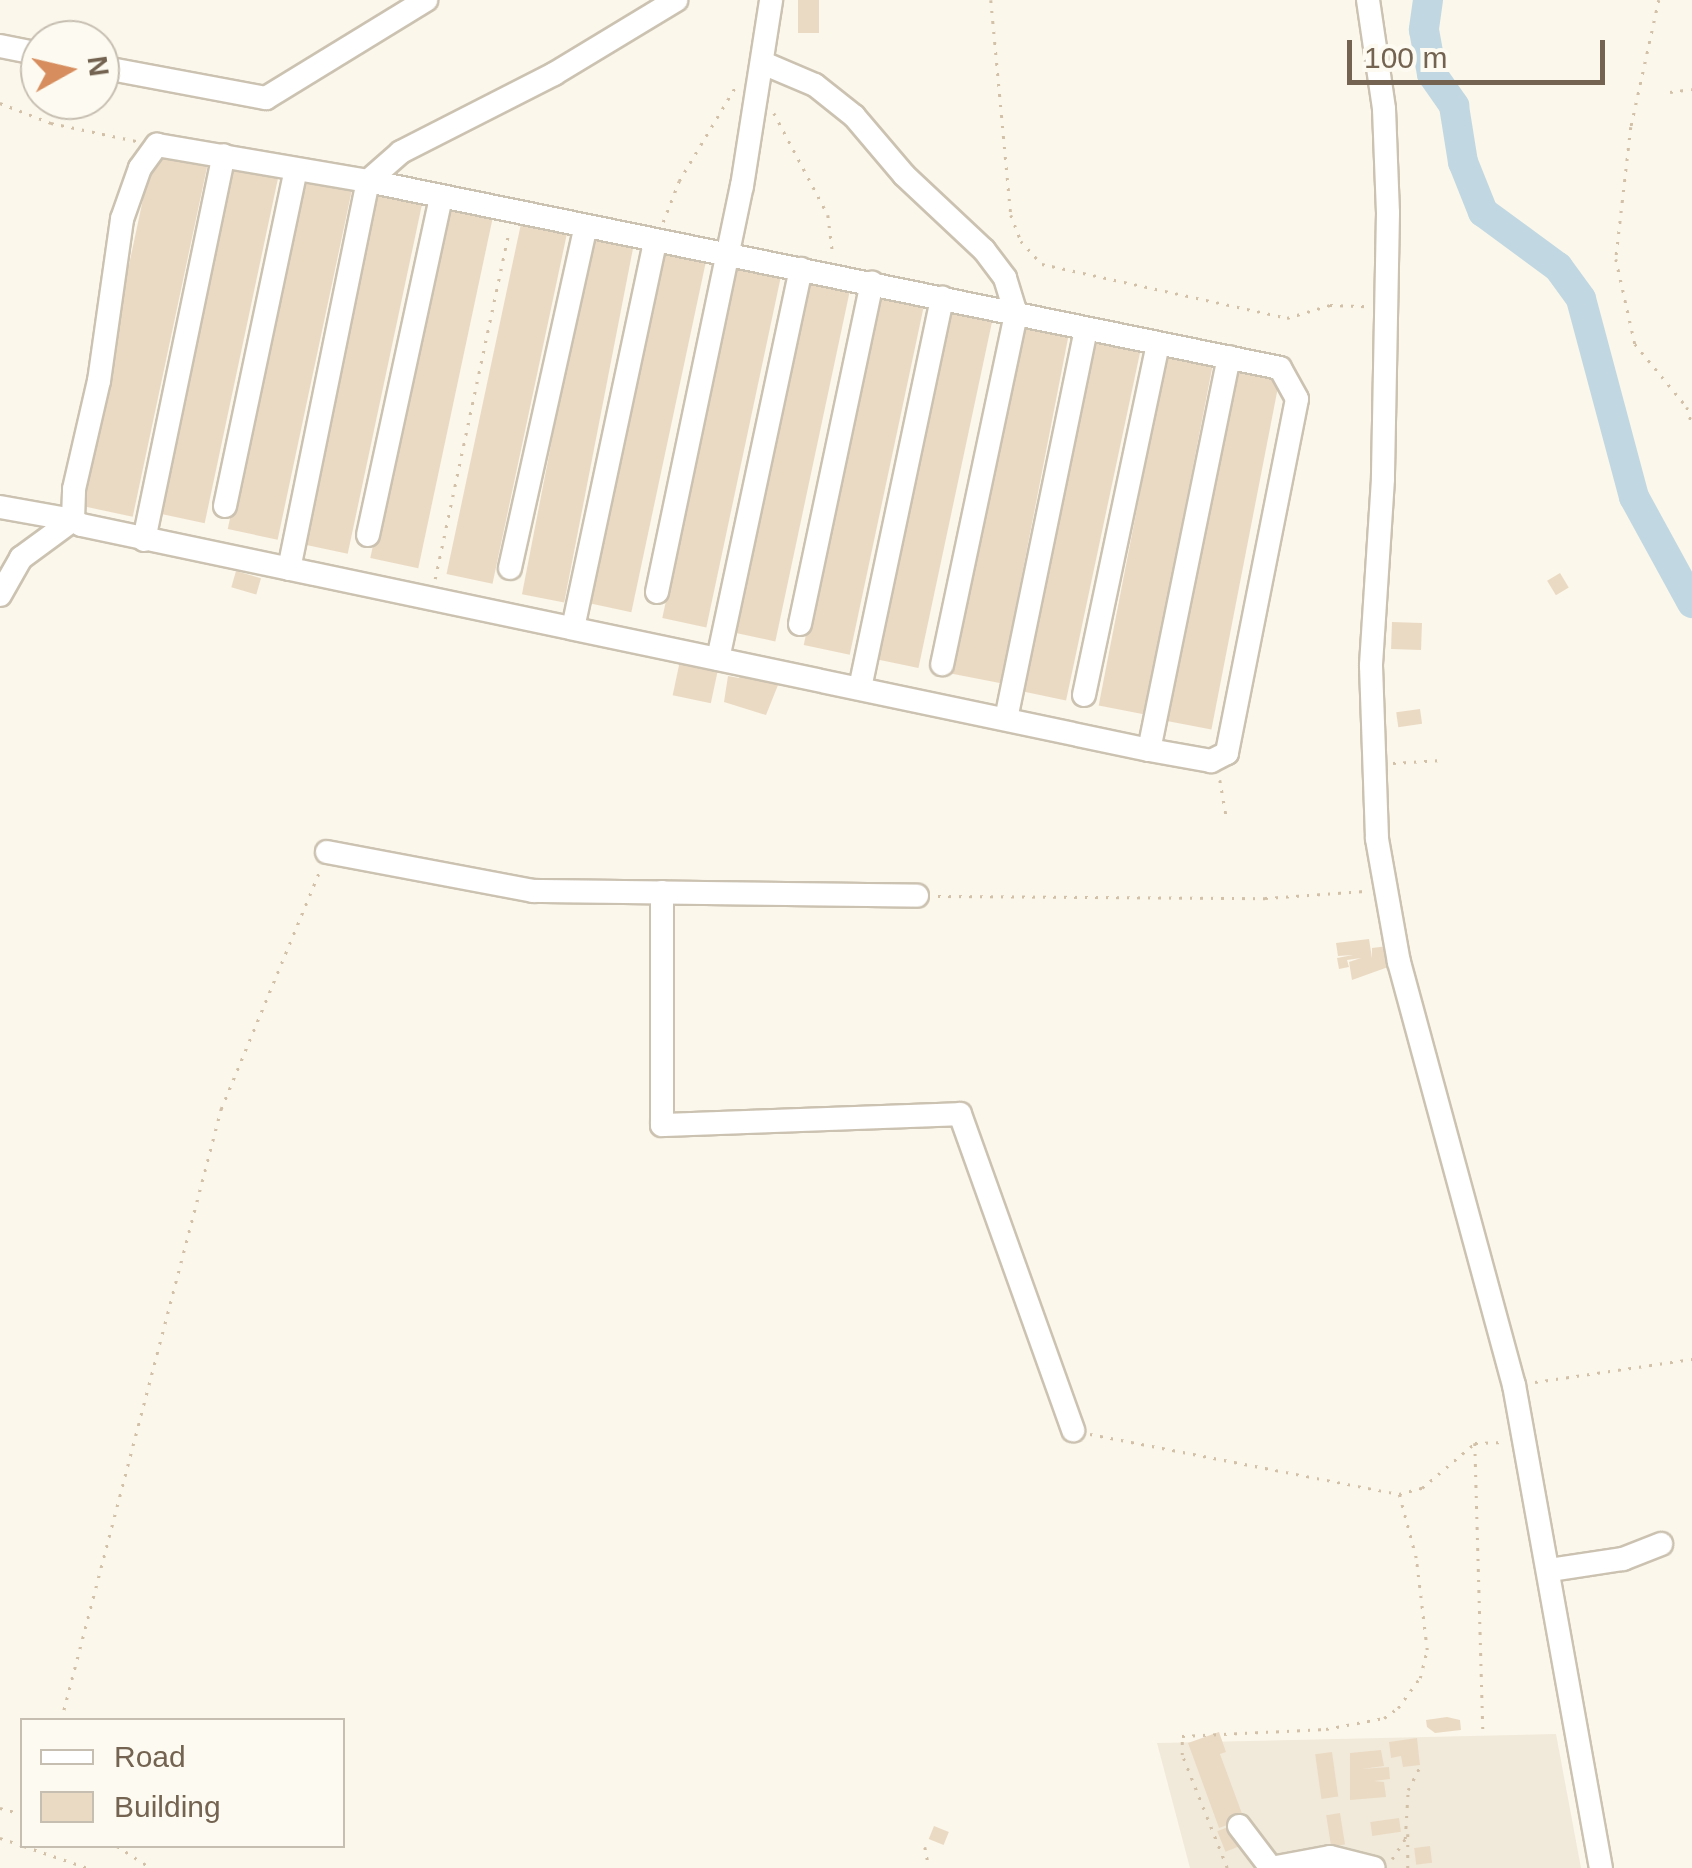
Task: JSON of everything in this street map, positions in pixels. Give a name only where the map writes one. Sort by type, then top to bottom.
[{"type":"street","points":[[120,71],[266,98],[426,0]]},
{"type":"street","points":[[289,568],[368,181],[402,152],[554,74],[676,0]]},
{"type":"street","points":[[657,592],[727,256],[754,75],[771,0]]},
{"type":"street","points":[[1368,0],[1387,145],[1372,765],[1384,889],[1527,1442],[1602,1868]]},
{"type":"street","points":[[754,75],[815,85],[854,116],[904,175],[984,250],[1005,278],[1016,314],[942,664]]},
{"type":"street","points":[[0,507],[73,520],[92,531],[431,597],[1148,750],[1211,760],[1230,746],[1297,400],[1280,368],[872,282],[585,229],[368,181],[157,145],[140,168],[122,219],[73,520],[21,558],[0,595]]},
{"type":"street","points":[[144,540],[224,155]]},
{"type":"street","points":[[225,506],[296,170]]},
{"type":"street","points":[[368,535],[441,198]]},
{"type":"street","points":[[510,568],[585,229]]},
{"type":"street","points":[[573,628],[656,242]]},
{"type":"street","points":[[718,659],[801,269]]},
{"type":"street","points":[[800,624],[872,282]]},
{"type":"street","points":[[860,688],[942,298]]},
{"type":"street","points":[[1006,719],[1086,329]]},
{"type":"street","points":[[1084,695],[1158,345]]},
{"type":"street","points":[[1148,750],[1230,358]]},
{"type":"street","points":[[326,852],[532,890],[916,896]]},
{"type":"street","points":[[662,892],[662,1125],[960,1114],[1073,1430]]},
{"type":"street","points":[[1550,1570],[1622,1559],[1662,1544]]},
{"type":"street","points":[[1239,1826],[1271,1868],[1330,1857],[1374,1868]]},
{"type":"path","points":[[991,0],[1011,216],[1020,241],[1042,264],[1287,318],[1330,305],[1384,308]]},
{"type":"path","points":[[1658,0],[1631,127],[1616,259],[1634,344],[1686,407],[1692,424]]},
{"type":"path","points":[[656,242],[679,180],[754,75],[828,214],[832,276]]},
{"type":"path","points":[[1670,92],[1692,89]]},
{"type":"path","points":[[0,103],[50,123],[157,145]]},
{"type":"path","points":[[431,597],[513,214]]},
{"type":"path","points":[[1211,760],[1227,820]]},
{"type":"path","points":[[1372,765],[1442,760]]},
{"type":"path","points":[[62,1718],[221,1110],[326,852]]},
{"type":"path","points":[[916,896],[1249,898],[1384,889]]},
{"type":"path","points":[[1514,1385],[1692,1359]]},
{"type":"path","points":[[1073,1430],[1352,1490],[1399,1494],[1422,1488],[1475,1444],[1527,1442]]},
{"type":"path","points":[[1475,1444],[1483,1729]]},
{"type":"path","points":[[1226,1868],[1182,1755],[1182,1736],[1326,1729],[1384,1718],[1426,1665],[1422,1594],[1399,1494]]},
{"type":"path","points":[[1408,1868],[1408,1790],[1421,1766]]},
{"type":"path","points":[[1386,1868],[1406,1828]]},
{"type":"path","points":[[31,1848],[88,1868]]},
{"type":"path","points":[[119,1848],[151,1868]]},
{"type":"path","points":[[924,1848],[929,1868]]},
{"type":"shaded area","points":[[1556,1734],[1581,1868],[1190,1868],[1157,1743]]},
{"type":"building","points":[[798,0],[819,0],[819,33],[798,33]]},
{"type":"building","points":[[153,152],[208,164],[133,517],[78,505]]},
{"type":"building","points":[[232,159],[280,169],[205,523],[157,513]]},
{"type":"building","points":[[303,175],[353,186],[278,540],[228,529]]},
{"type":"building","points":[[377,190],[423,200],[348,554],[302,544]]},
{"type":"building","points":[[446,202],[494,212],[418,568],[370,558]]},
{"type":"building","points":[[522,219],[568,229],[493,584],[447,574]]},
{"type":"building","points":[[592,234],[634,242],[564,602],[522,594]]},
{"type":"building","points":[[664,247],[707,256],[631,612],[588,603]]},
{"type":"building","points":[[738,262],[782,271],[706,627],[662,618]]},
{"type":"building","points":[[807,276],[851,285],[775,641],[731,632]]},
{"type":"building","points":[[879,291],[925,301],[850,655],[804,645]]},
{"type":"building","points":[[951,308],[993,317],[918,668],[876,659]]},
{"type":"building","points":[[1019,323],[1069,333],[1001,683],[951,673]]},
{"type":"building","points":[[1092,338],[1141,348],[1066,701],[1017,690]]},
{"type":"building","points":[[1167,354],[1213,363],[1145,714],[1099,705]]},
{"type":"building","points":[[1233,367],[1280,376],[1211,730],[1164,720]]},
{"type":"building","points":[[236,571],[261,578],[256,595],[231,587]]},
{"type":"building","points":[[1560,573],[1569,588],[1556,595],[1547,581]]},
{"type":"building","points":[[1392,622],[1422,623],[1421,650],[1391,649]]},
{"type":"building","points":[[681,656],[719,664],[711,703],[673,695]]},
{"type":"building","points":[[741,670],[778,685],[766,715],[724,702],[728,676],[739,678]]},
{"type":"building","points":[[1420,709],[1422,724],[1398,727],[1396,712]]},
{"type":"building","points":[[1369,939],[1372,958],[1372,948],[1388,946],[1391,966],[1352,980],[1349,962],[1361,958],[1347,960],[1349,967],[1339,969],[1337,958],[1353,955],[1338,956],[1336,943]]},
{"type":"building","points":[[1426,1720],[1460,1720],[1461,1730],[1435,1733],[1427,1727]]},
{"type":"building","points":[[1219,1732],[1226,1752],[1220,1754],[1244,1819],[1219,1828],[1188,1743]]},
{"type":"building","points":[[1417,1738],[1420,1765],[1403,1767],[1401,1756],[1391,1758],[1389,1742]]},
{"type":"building","points":[[1381,1750],[1384,1766],[1362,1769],[1389,1767],[1390,1779],[1374,1781],[1384,1782],[1386,1797],[1350,1800],[1350,1753]]},
{"type":"building","points":[[1332,1752],[1338,1797],[1321,1799],[1315,1754]]},
{"type":"building","points":[[1340,1813],[1345,1845],[1331,1847],[1326,1815]]},
{"type":"building","points":[[1399,1818],[1401,1832],[1372,1836],[1370,1822]]},
{"type":"building","points":[[1233,1825],[1241,1845],[1225,1852],[1217,1831]]},
{"type":"building","points":[[934,1826],[949,1832],[944,1845],[929,1839]]},
{"type":"building","points":[[1430,1846],[1432,1863],[1416,1865],[1414,1848]]},
{"type":"waterway","points":[[1428,0],[1424,30],[1432,74],[1454,106],[1463,162],[1483,212],[1558,267],[1581,299],[1634,497],[1692,603]]}]
